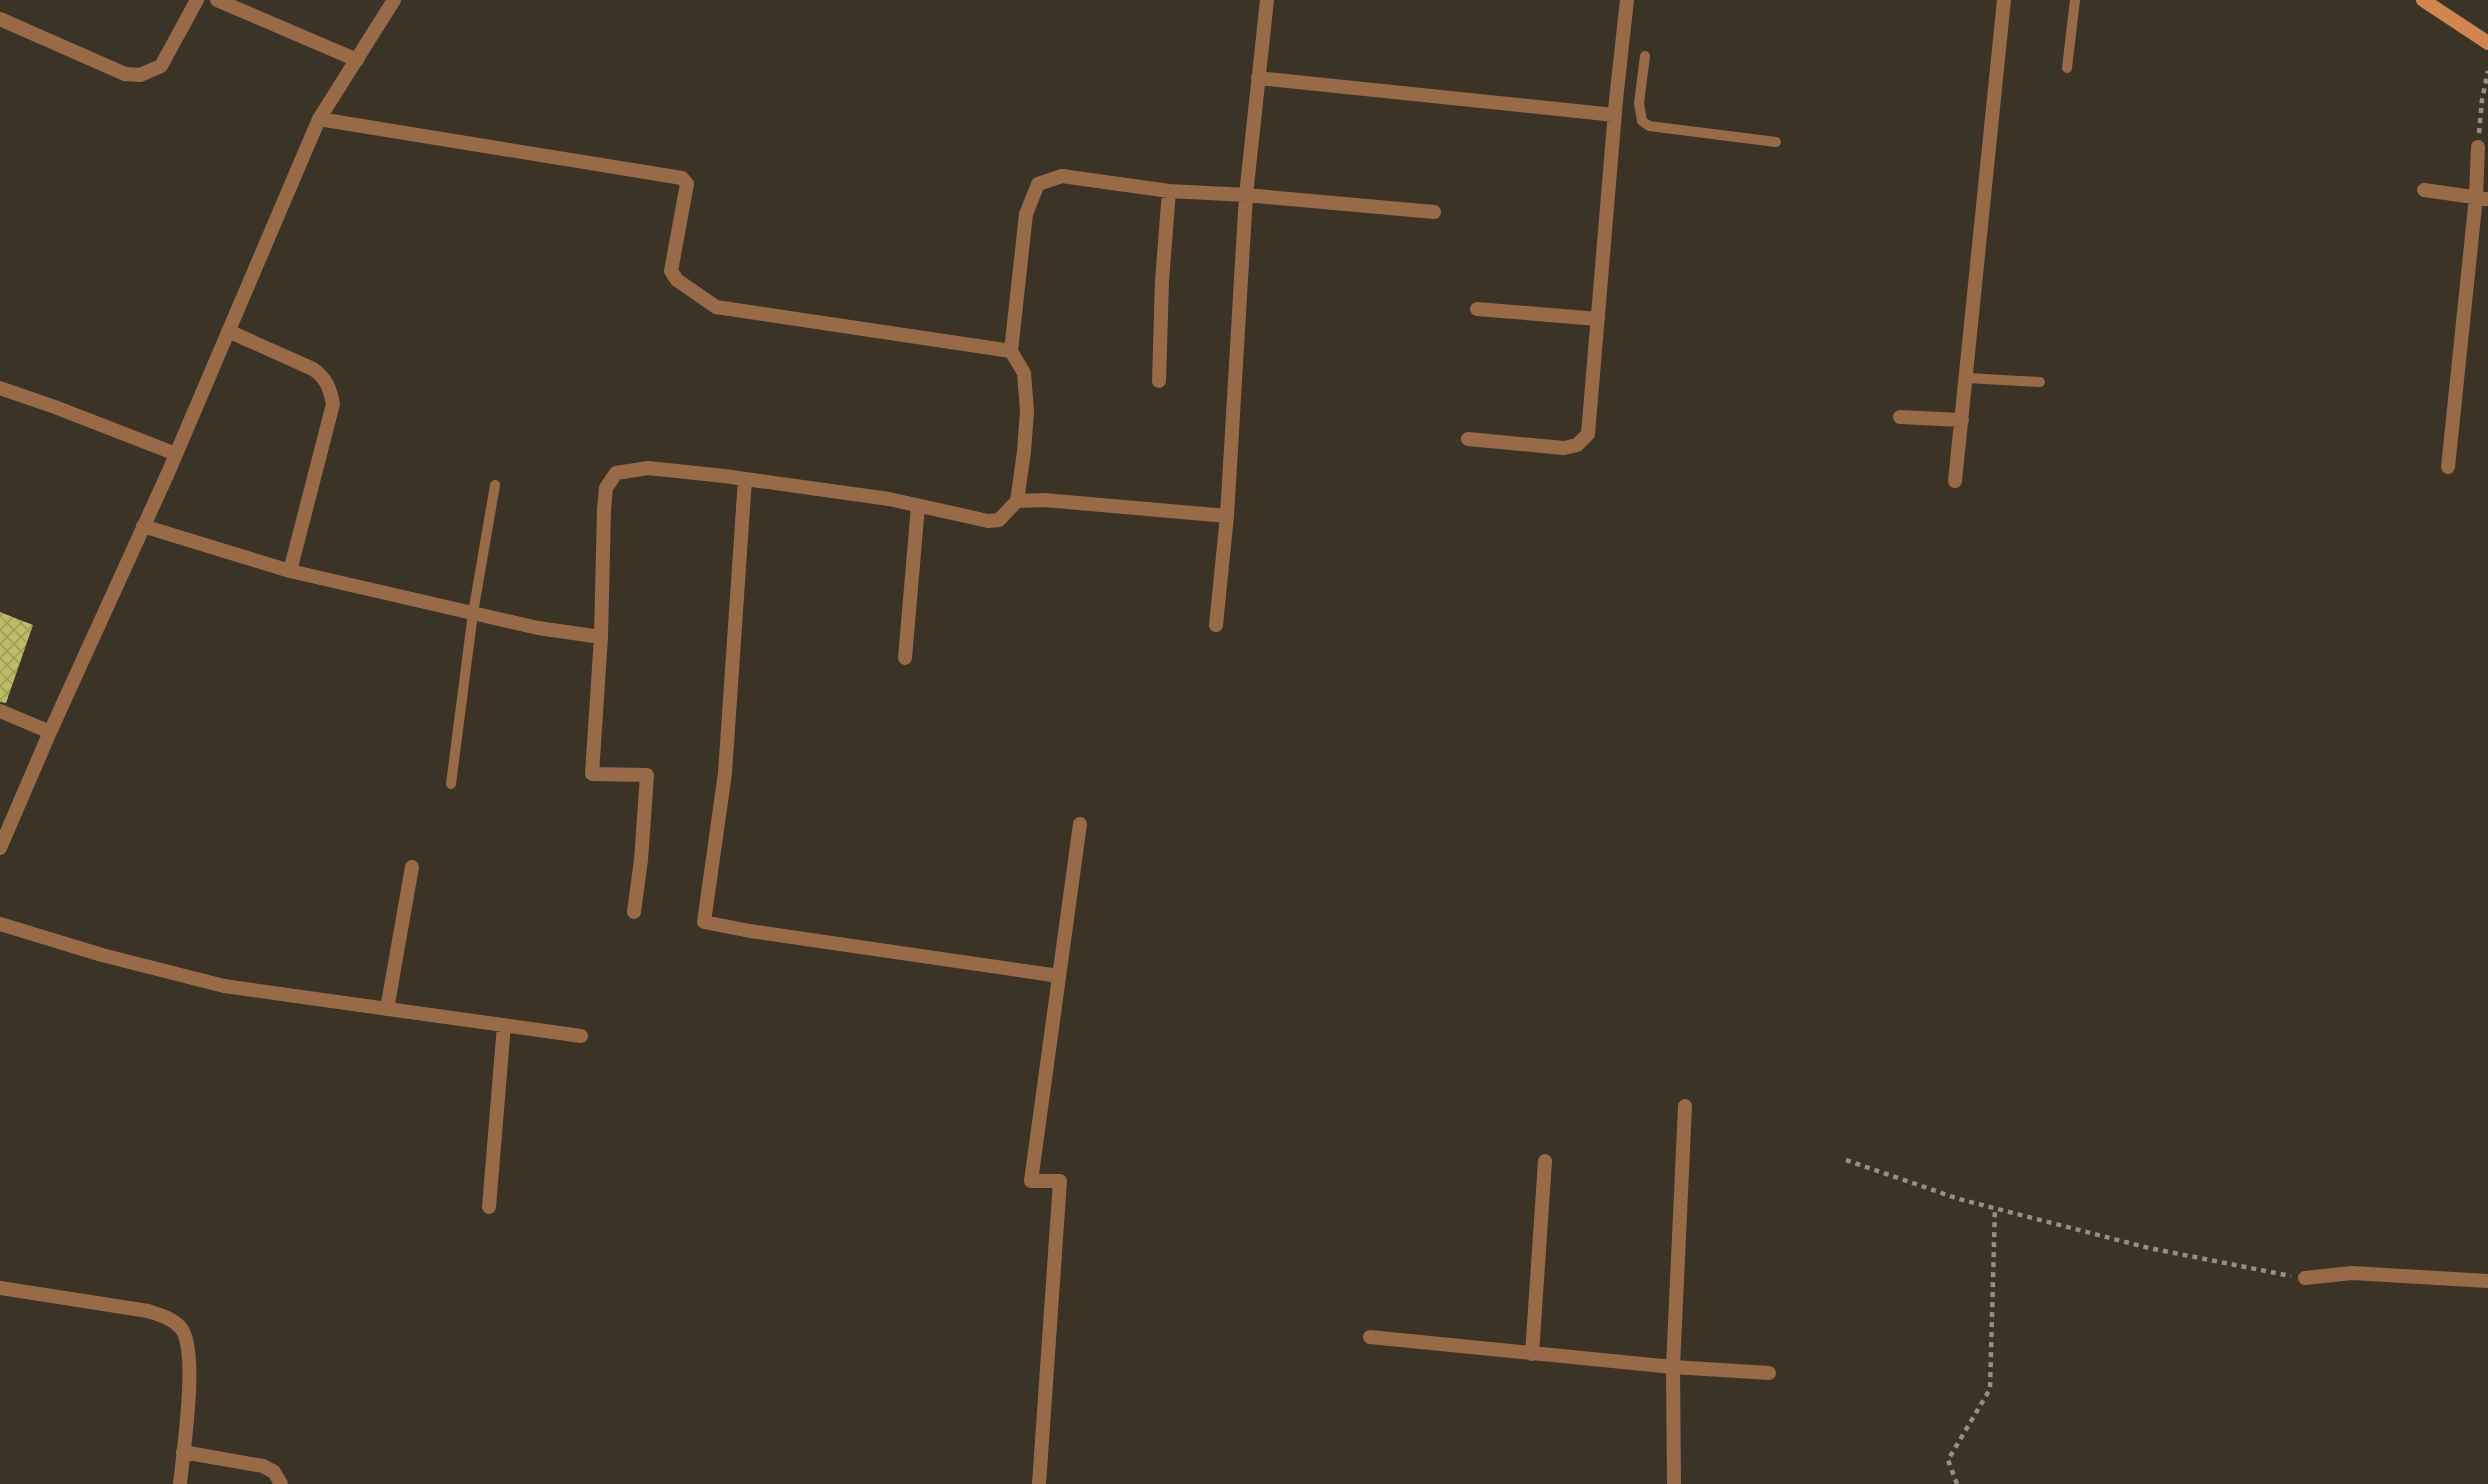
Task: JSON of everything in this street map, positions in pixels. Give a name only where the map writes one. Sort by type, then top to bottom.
[{"type":"street","points":[[0,19],[125,74],[140,75],[161,66],[197,0]]},
{"type":"street","points":[[217,0],[357,60]]},
{"type":"street","points":[[0,848],[176,454],[320,119],[394,0]]},
{"type":"street","points":[[1216,625],[1227,516],[1246,195],[1267,0]]},
{"type":"street","points":[[1468,439],[1564,448],[1577,445],[1588,434],[1615,108],[1627,0]]},
{"type":"street","points":[[1955,481],[2004,0]]},
{"type":"street","points":[[2424,0],[2488,43]]},
{"type":"street","points":[[1258,78],[1615,108]]},
{"type":"street","points":[[320,119],[682,178],[687,184],[671,271],[677,279],[716,307],[1011,351]]},
{"type":"street","points":[[2448,467],[2482,198],[2478,147]]},
{"type":"street","points":[[634,912],[647,775],[592,774],[601,636],[604,509],[606,488],[616,473],[648,468],[745,479],[889,499],[988,521],[999,520],[1017,501],[1024,452],[1027,411],[1024,373],[1011,351],[1026,214],[1038,184],[1062,176],[1169,191],[1434,212]]},
{"type":"street","points":[[2424,190],[2482,198]]},
{"type":"street","points":[[1159,381],[1162,281],[1169,191]]},
{"type":"street","points":[[1478,309],[1598,319]]},
{"type":"street","points":[[228,331],[313,369],[325,377],[331,391],[333,404],[290,571]]},
{"type":"street","points":[[0,388],[176,454]]},
{"type":"street","points":[[1900,417],[1962,420]]},
{"type":"street","points":[[745,479],[725,773],[705,922],[750,931],[1059,976]]},
{"type":"street","points":[[1017,501],[1088,503],[1227,516]]},
{"type":"street","points":[[905,658],[918,506]]},
{"type":"street","points":[[143,526],[290,571],[569,634],[601,636]]},
{"type":"street","points":[[0,711],[50,732]]},
{"type":"street","points":[[1039,1484],[1060,1181],[1031,1181],[1080,824]]},
{"type":"street","points":[[387,1009],[412,867]]},
{"type":"street","points":[[0,924],[102,955],[224,986],[581,1036]]},
{"type":"street","points":[[489,1207],[504,1025]]},
{"type":"street","points":[[1674,1484],[1673,1367],[1685,1106]]},
{"type":"street","points":[[1532,1354],[1545,1161]]},
{"type":"street","points":[[2305,1278],[2352,1273],[2488,1282]]},
{"type":"street","points":[[0,1288],[148,1311],[167,1317],[183,1330],[190,1373],[180,1484]]},
{"type":"street","points":[[1370,1337],[1673,1367],[1769,1373]]},
{"type":"street","points":[[183,1452],[263,1465],[274,1472],[281,1484]]},
{"type":"lane","points":[[2067,68],[2075,0]]},
{"type":"lane","points":[[1645,56],[1639,103],[1642,121],[1649,126],[1776,142]]},
{"type":"lane","points":[[1615,108],[1639,103]]},
{"type":"lane","points":[[1967,378],[2040,382]]},
{"type":"lane","points":[[451,784],[473,613],[495,485]]},
{"type":"path","points":[[2478,147],[2482,100],[2488,71]]},
{"type":"path","points":[[1846,1160],[1959,1199],[2150,1248],[2305,1278]]},
{"type":"path","points":[[1957,1484],[1948,1460],[1990,1389],[1995,1208]]},
{"type":"building","points":[[0,612],[33,625],[6,703],[0,702]]}]
